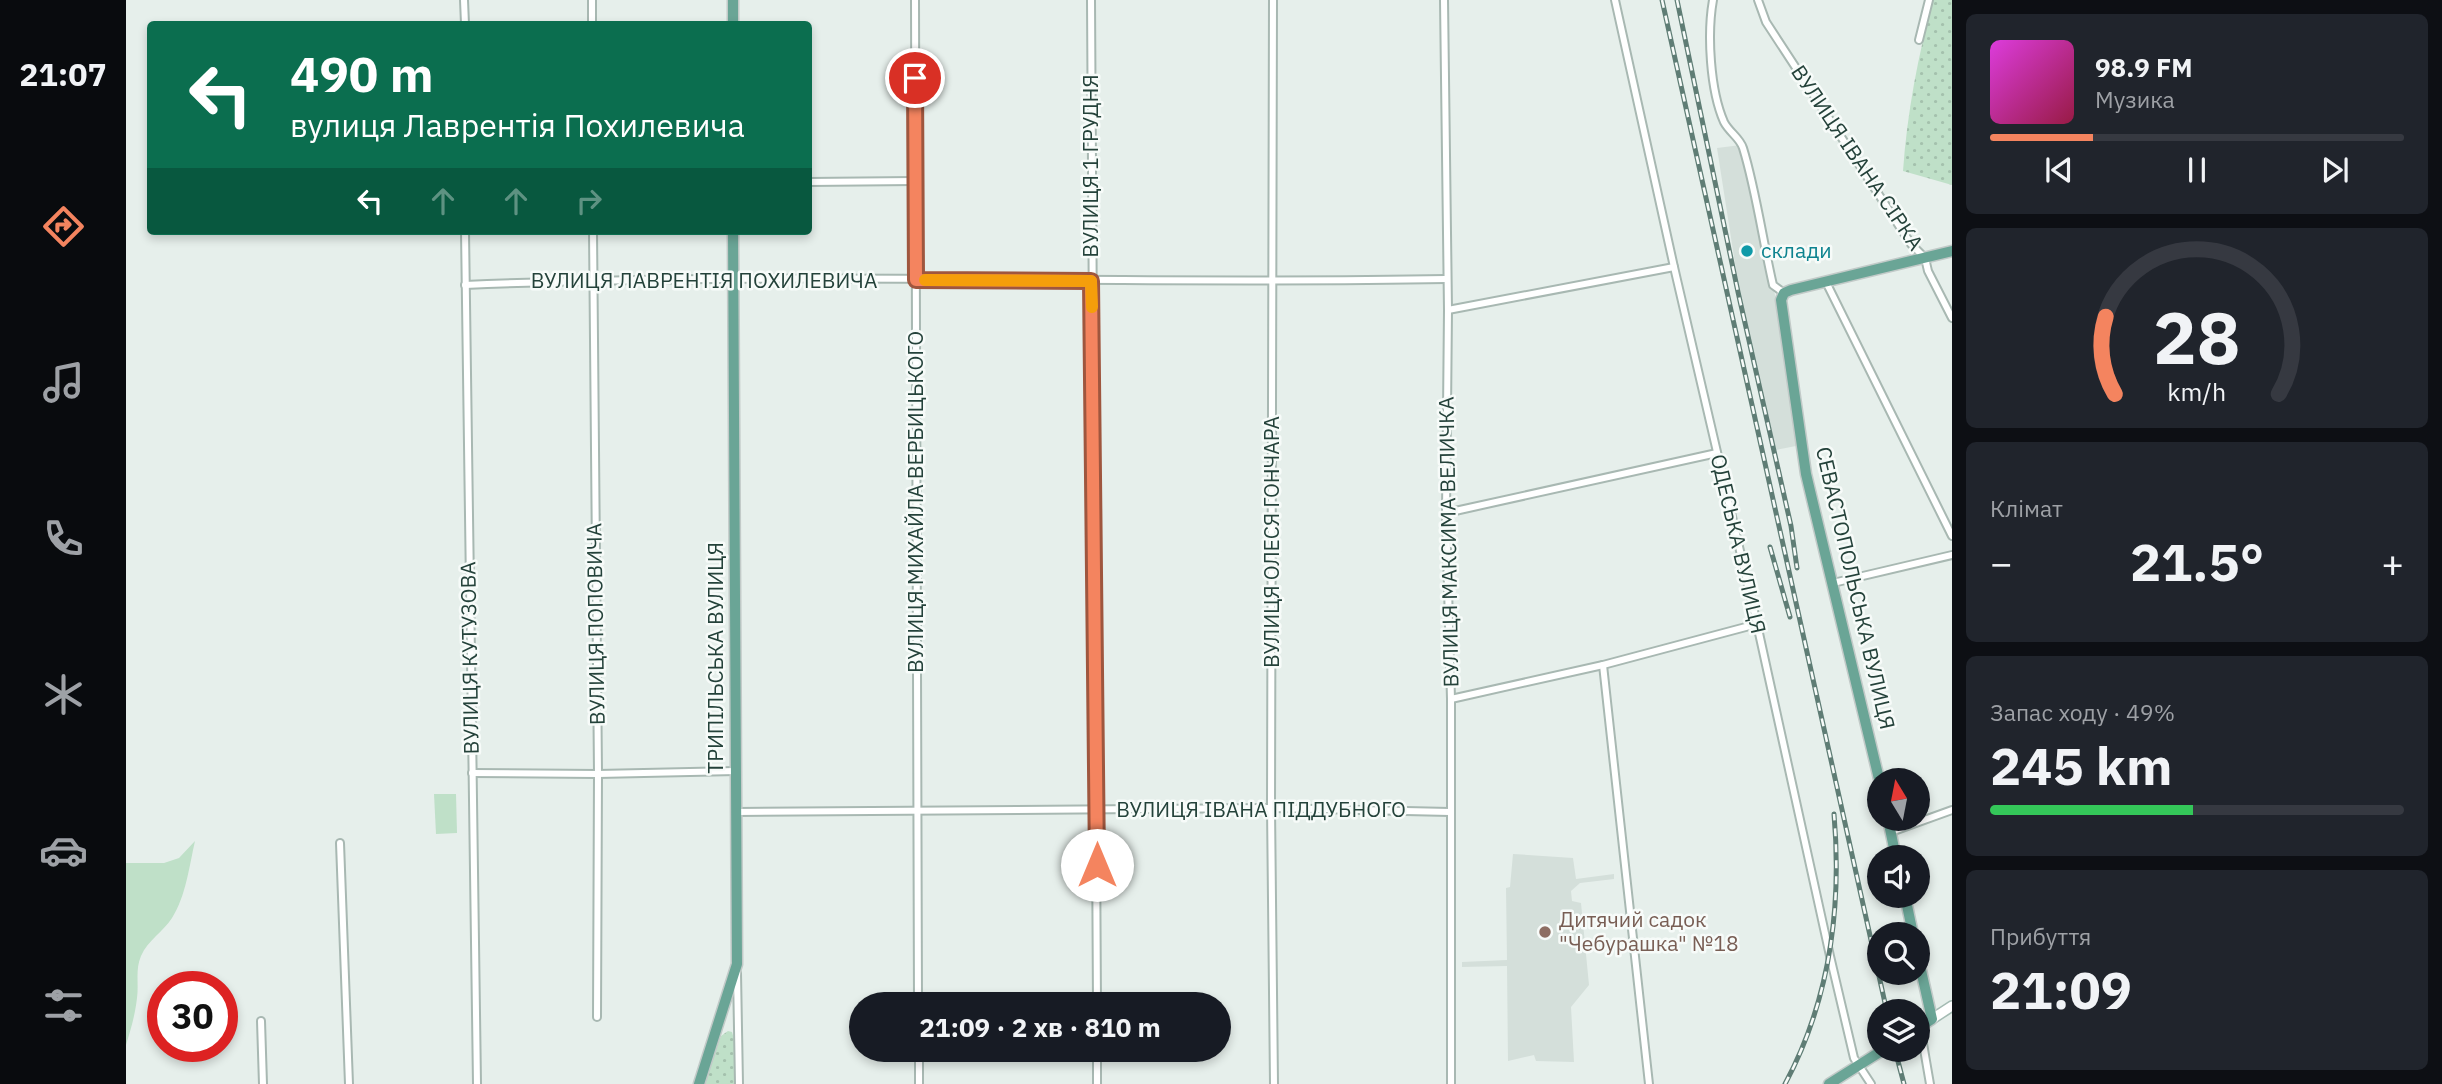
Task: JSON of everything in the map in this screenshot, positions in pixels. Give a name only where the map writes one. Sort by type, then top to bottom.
[{"type":"main road","points":[[733,0],[733,21]]},
{"type":"main road","name":"ТРИПІЛЬСЬКА ВУЛИЦЯ","points":[[733,235],[737,964]]},
{"type":"main road","points":[[1784,293],[1952,251]]},
{"type":"main road","name":"СЕВАСТОПОЛЬСЬКА ВУЛИЦЯ","points":[[1784,293],[1781,300],[1782,311],[1806,474],[1876,768]]},
{"type":"main road","points":[[1891,832],[1894,845]]},
{"type":"main road","points":[[699,1084],[737,964]]},
{"type":"main road","points":[[1924,985],[1932,1019],[1952,1006]]},
{"type":"main road","points":[[1829,1084],[1867,1061]]},
{"type":"street","points":[[464,0],[464,21]]},
{"type":"street","points":[[592,0],[592,21]]},
{"type":"street","name":"ВУЛИЦЯ МИХАЙЛА ВЕРБИЦЬКОГО","points":[[915,0],[918,992]]},
{"type":"street","name":"ВУЛИЦЯ 1 ГРУДНЯ","points":[[1091,0],[1097,992]]},
{"type":"street","name":"ВУЛИЦЯ ОЛЕСЯ ГОНЧАРА","points":[[1273,0],[1271,808],[1274,1084]]},
{"type":"street","name":"ВУЛИЦЯ МАКСИМА ВЕЛИЧКА","points":[[1444,0],[1448,310],[1446,513],[1451,699],[1451,1084]]},
{"type":"street","name":"ОДЕСЬКА ВУЛИЦЯ","points":[[1615,0],[1854,1058],[1871,1084]]},
{"type":"street","name":"СЕВАСТОПОЛЬСЬКА ВУЛИЦЯ","points":[[1713,0],[1711,62],[1720,112],[1726,127],[1742,145],[1773,285],[1784,293]]},
{"type":"street","name":"ВУЛИЦЯ ІВАНА СІРКА","points":[[1758,0],[1766,22],[1830,121],[1911,244],[1925,258],[1928,271],[1952,318]]},
{"type":"street","points":[[1919,40],[1929,0]]},
{"type":"street","points":[[812,182],[915,181]]},
{"type":"street","name":"ВУЛИЦЯ КУТУЗОВА","points":[[465,235],[477,1084]]},
{"type":"street","name":"ВУЛИЦЯ ПОПОВИЧА","points":[[593,235],[598,774],[597,1017]]},
{"type":"street","points":[[1448,310],[1674,267]]},
{"type":"street","name":"ВУЛИЦЯ ЛАВРЕНТІЯ ПОХИЛЕВИЧА","points":[[465,285],[593,279],[1273,282],[1447,279]]},
{"type":"street","points":[[1826,282],[1952,536]]},
{"type":"street","points":[[1446,513],[1717,453]]},
{"type":"street","points":[[1833,583],[1952,555]]},
{"type":"street","points":[[1451,699],[1603,665],[1757,624]]},
{"type":"street","points":[[1603,665],[1649,1084]]},
{"type":"street","points":[[472,773],[736,771]]},
{"type":"street","name":"ВУЛИЦЯ ІВАНА ПІДДУБНОГО","points":[[736,812],[1271,808],[1450,812]]},
{"type":"street","points":[[1891,832],[1952,810]]},
{"type":"street","points":[[340,843],[349,1084]]},
{"type":"street","name":"ТРИПІЛЬСЬКА ВУЛИЦЯ","points":[[737,964],[739,1084]]},
{"type":"street","points":[[261,1021],[263,1084]]},
{"type":"street","points":[[919,1062],[919,1084]]},
{"type":"street","points":[[1097,1062],[1097,1084]]},
{"type":"street","points":[[1926,1062],[1930,1084]]},
{"type":"shaded area","points":[[1741,145],[1780,311],[1801,445],[1776,450],[1739,289],[1717,148]]},
{"type":"shaded area","name":"Дитячий садок \"Чебурашка\" №18","points":[[1513,854],[1573,858],[1576,879],[1614,874],[1614,879],[1580,883],[1571,891],[1572,901],[1581,903],[1589,985],[1571,1007],[1574,1062],[1536,1061],[1534,1055],[1508,1061],[1507,966],[1462,967],[1462,962],[1507,960],[1506,888],[1510,887]]},
{"type":"green space","points":[[1933,0],[1952,0],[1952,185],[1903,171],[1914,85]]},
{"type":"green space","points":[[434,794],[456,794],[457,833],[436,834]]},
{"type":"green space","points":[[195,841],[187,881],[177,909],[148,945],[139,961],[138,992],[126,1045],[126,863],[164,863],[179,858]]},
{"type":"green space","points":[[728,1031],[732,1032],[734,1039],[736,1084],[703,1084],[721,1036]]},
{"type":"railway","points":[[1662,0],[1884,999]]},
{"type":"railway","points":[[1677,0],[1738,292],[1791,526],[1797,568]]},
{"type":"railway","points":[[1770,547],[1790,617]]},
{"type":"railway","points":[[1785,1084],[1813,1020],[1829,953],[1836,884],[1834,814]]},
{"type":"railway","points":[[1898,1062],[1904,1084]]},
{"type":"slow traffic","points":[[925,280],[1091,281],[1092,307]]},
{"type":"place","name":"склади","points":[[1747,251]]},
{"type":"place","name":"Дитячий садок \"Чебурашка\" №18","points":[[1545,932]]},
{"type":"route","points":[[915,78],[916,280],[1091,281],[1097,865]]}]
